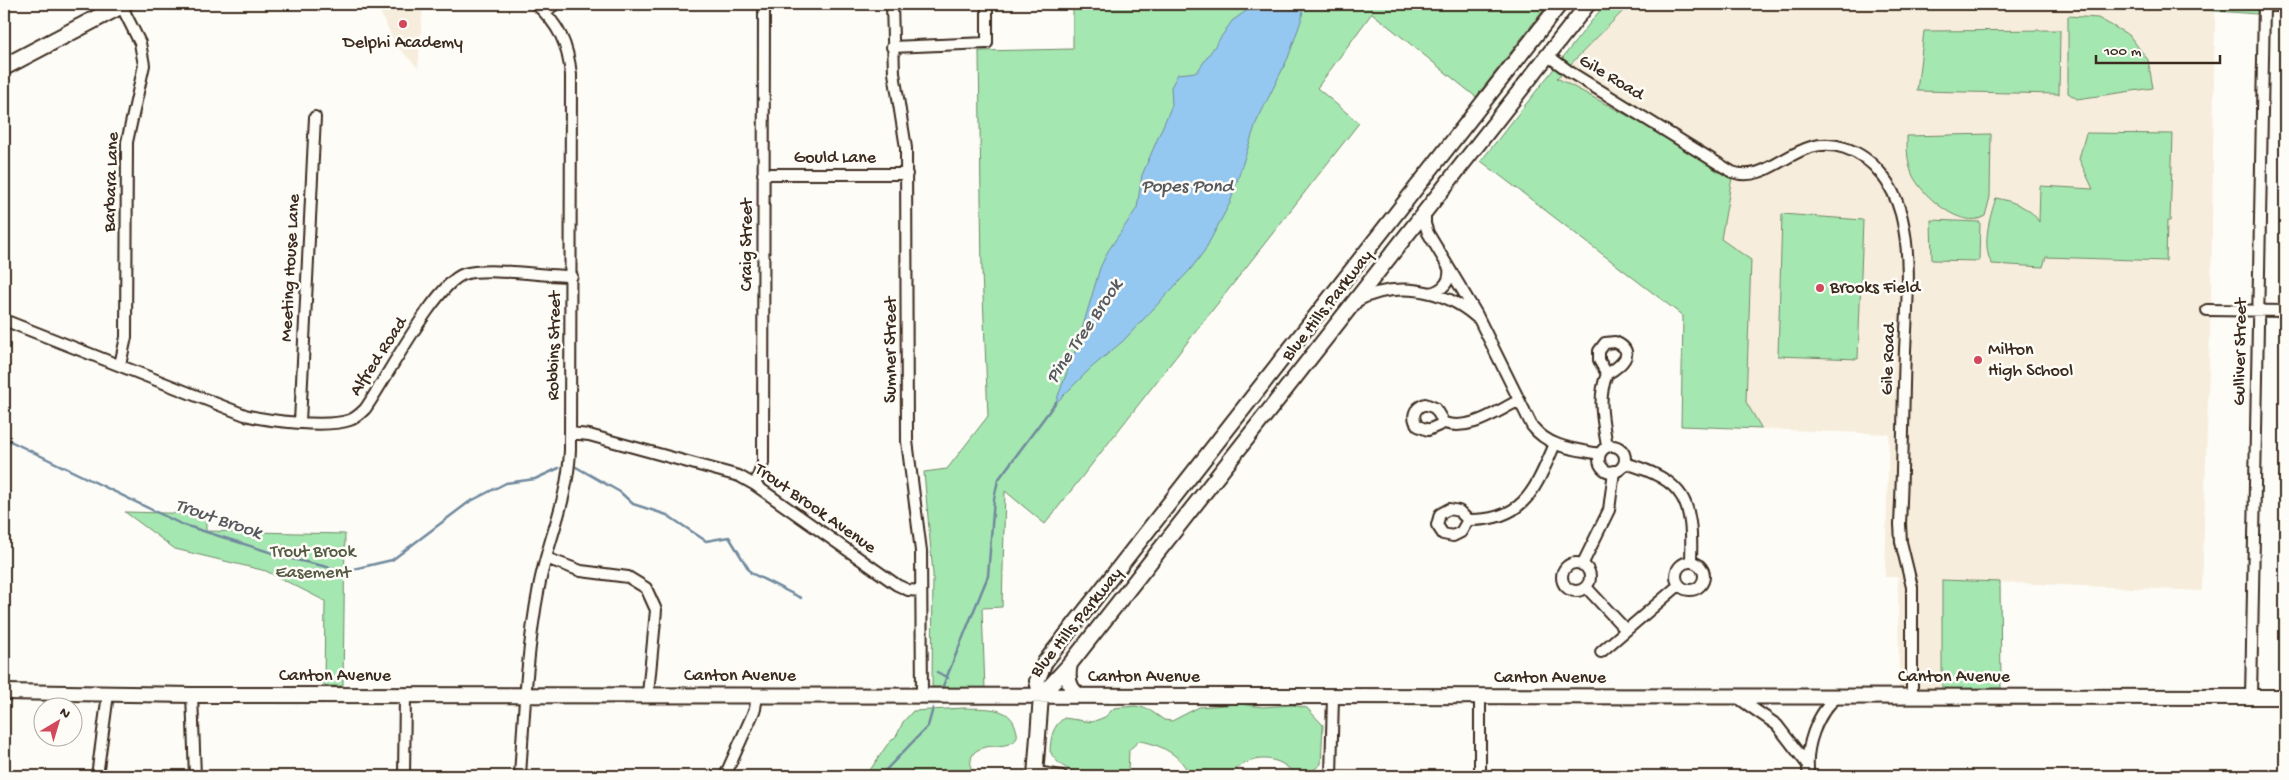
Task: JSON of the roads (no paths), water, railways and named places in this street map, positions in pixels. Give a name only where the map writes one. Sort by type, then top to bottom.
[{"type":"highway","points":[[4,67],[123,4]]},
{"type":"main road","name":"Blue Hills Parkway","points":[[1560,4],[1050,656],[1041,668],[1036,681],[1041,696],[1070,664],[1588,4]]},
{"type":"main road","points":[[1293,347],[1310,359]]},
{"type":"main road","points":[[1050,656],[1052,664],[1057,668],[1064,668],[1070,664]]},
{"type":"main road","points":[[1070,664],[1070,684],[1081,696]]},
{"type":"main road","name":"Canton Avenue","points":[[4,692],[192,695],[405,694],[526,696],[648,694],[2285,697]]},
{"type":"main road","points":[[1036,774],[1041,696]]},
{"type":"street","name":"Barbara Lane","points":[[120,365],[126,337],[127,142],[144,65],[140,43],[123,4]]},
{"type":"street","name":"Robbins Street","points":[[520,776],[534,616],[546,558],[566,492],[570,433],[572,276],[570,68],[563,36],[545,12],[536,4]]},
{"type":"street","points":[[545,12],[555,4]]},
{"type":"street","name":"Craig Street","points":[[755,485],[763,464],[764,4]]},
{"type":"street","name":"Sumner Street","points":[[892,4],[892,47],[896,93],[906,141],[908,441],[919,528],[922,696]]},
{"type":"street","points":[[892,47],[987,43],[987,4]]},
{"type":"street","name":"Gulliver Street","points":[[2251,697],[2264,6],[2285,6]]},
{"type":"street","name":"Gile Road","points":[[1547,55],[1570,72],[1732,172],[1742,175],[1757,173],[1798,150],[1830,145],[1846,148],[1864,156],[1889,184],[1901,214],[1906,250],[1907,299],[1900,524],[1901,542],[1912,588],[1912,695]]},
{"type":"street","name":"Meeting House Lane","points":[[300,422],[315,117]]},
{"type":"street","name":"Gould Lane","points":[[763,174],[907,174]]},
{"type":"street","points":[[1425,212],[1425,224],[1428,233],[1480,321],[1518,401],[1536,431],[1555,444],[1604,450],[1615,447],[1621,451],[1625,463]]},
{"type":"street","points":[[1430,293],[1442,288],[1447,283],[1449,268]]},
{"type":"street","name":"Alfred Road","points":[[4,320],[245,415],[270,420],[338,423],[358,416],[368,405],[431,307],[448,286],[460,276],[478,272],[572,276]]},
{"type":"street","points":[[1355,302],[1388,290],[1430,293],[1458,304],[1480,321]]},
{"type":"street","points":[[2207,310],[2285,311]]},
{"type":"street","points":[[1607,374],[1601,390],[1600,404],[1604,466],[1614,471],[1621,469],[1625,463]]},
{"type":"street","points":[[1444,423],[1458,426],[1469,425],[1518,401]]},
{"type":"street","name":"Trout Brook Avenue","points":[[570,433],[590,435],[689,460],[739,476],[755,485],[897,586],[908,590],[921,591]]},
{"type":"street","points":[[1468,520],[1499,517],[1514,510],[1527,500],[1536,487],[1555,444]]},
{"type":"street","points":[[1625,463],[1658,475],[1680,493],[1687,504],[1691,521],[1691,561]]},
{"type":"street","points":[[1582,565],[1609,510],[1614,471]]},
{"type":"street","points":[[546,558],[581,571],[628,577],[646,588],[656,610],[648,694]]},
{"type":"street","points":[[1691,561],[1703,569],[1703,582],[1699,587],[1692,590],[1685,589],[1679,585],[1676,576],[1678,569],[1683,563],[1691,561]]},
{"type":"street","points":[[1575,564],[1582,565],[1590,576],[1586,587],[1574,591],[1567,588],[1563,580],[1564,573],[1568,567],[1575,564]]},
{"type":"street","points":[[1601,652],[1679,585]]},
{"type":"street","points":[[1586,587],[1626,630]]},
{"type":"street","points":[[97,776],[108,694]]},
{"type":"street","points":[[404,776],[405,694]]},
{"type":"street","points":[[192,695],[195,776]]},
{"type":"street","points":[[725,776],[755,708],[757,695]]},
{"type":"street","points":[[1328,776],[1333,696]]},
{"type":"street","points":[[1480,696],[1480,776]]},
{"type":"street","points":[[1809,776],[1807,764],[1817,725],[1826,708],[1839,696]]},
{"type":"street","points":[[1737,697],[1777,725],[1807,764]]},
{"type":"street","points":[[1036,774],[1062,776]]},
{"type":"water","name":"Popes Pond","points":[[1256,4],[1303,4],[1302,18],[1288,58],[1256,123],[1230,203],[1205,250],[1190,270],[1123,341],[1091,368],[1055,404],[1078,343],[1100,268],[1108,251],[1137,208],[1142,175],[1172,105],[1171,87],[1178,74],[1197,72],[1232,21]]},
{"type":"waterway","name":"Pine Tree Brook","points":[[943,686],[988,576],[994,499],[998,480],[1056,402]]},
{"type":"waterway","name":"Trout Brook","points":[[4,438],[181,524],[288,558],[345,571],[392,560],[469,502],[506,483],[535,479],[559,468]]},
{"type":"waterway","name":"Trout Brook","points":[[576,467],[620,492],[633,504],[667,515],[706,541],[729,537],[751,573],[801,598]]},
{"type":"waterway","name":"Trout Brook","points":[[937,672],[948,678]]},
{"type":"waterway","name":"Pine Tree Brook","points":[[880,776],[928,726],[933,708]]},
{"type":"place","name":"Delphi Academy","points":[[403,24]]},
{"type":"place","name":"Brooks Field","points":[[1820,288]]},
{"type":"place","name":"Milton High School","points":[[1978,360]]},
{"type":"park label","name":"Trout Brook Easement","points":[[313,562]]}]
